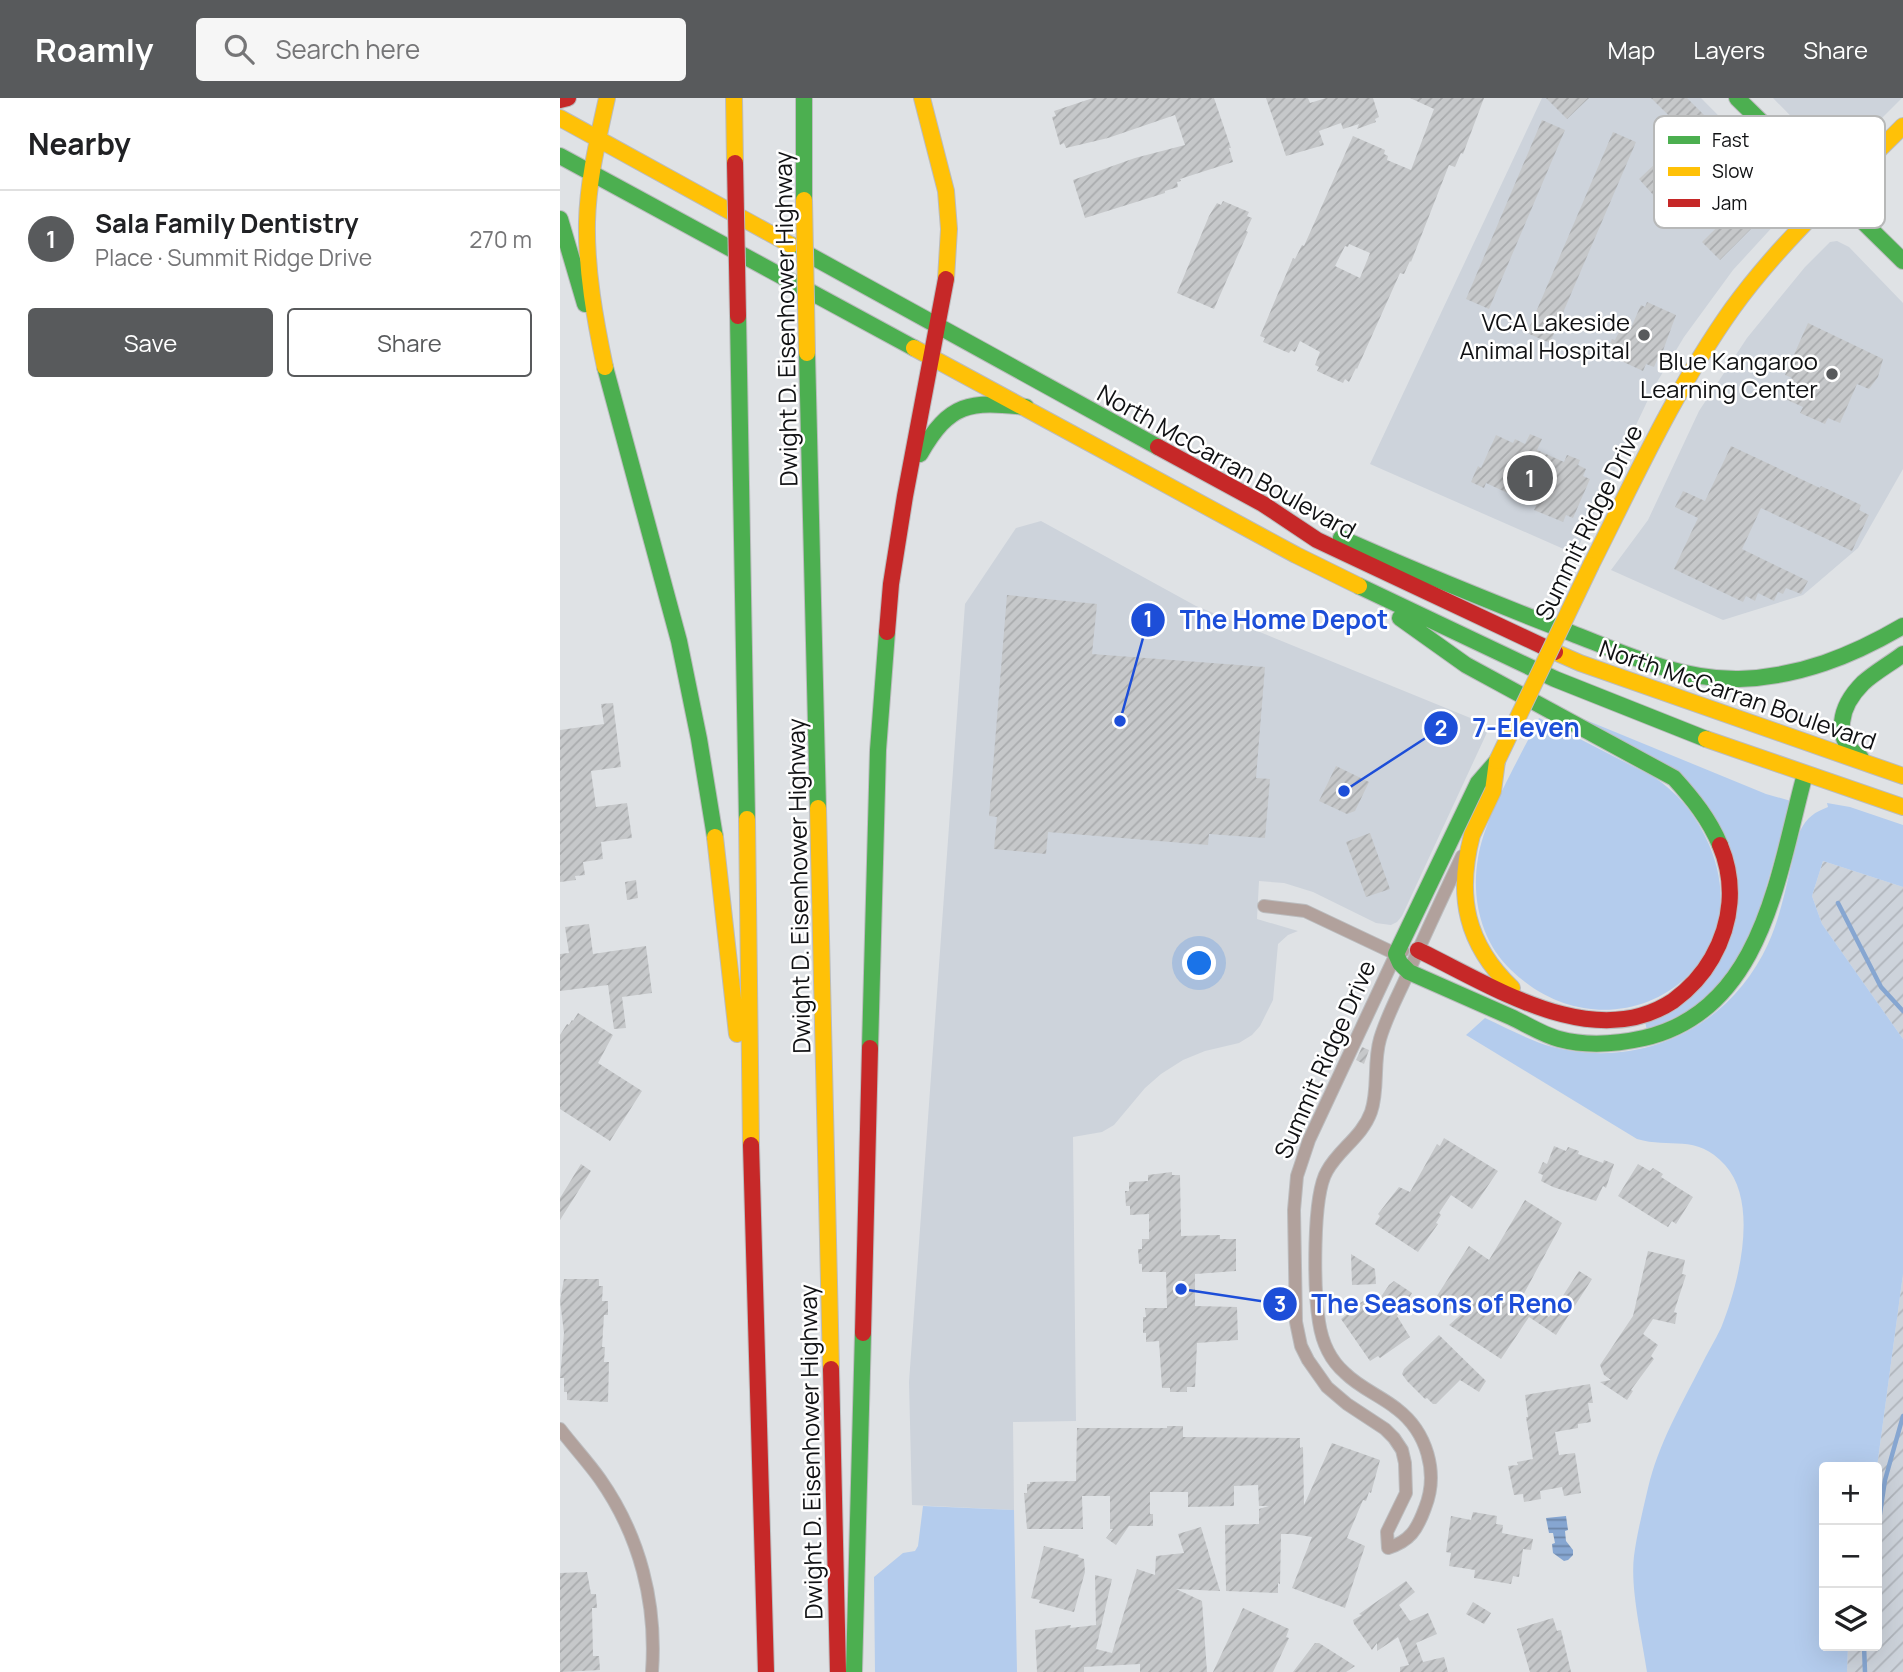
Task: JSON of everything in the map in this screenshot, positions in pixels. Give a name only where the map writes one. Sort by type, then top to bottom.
[{"type":"main road","points":[[560,100],[568,98]]},
{"type":"main road","points":[[607,98],[588,198],[587,239],[600,344],[678,639],[698,728],[713,816],[739,1056],[750,1119]]},
{"type":"main road","name":"Dwight D. Eisenhower Highway","points":[[734,98],[746,716],[750,1119],[766,1672]]},
{"type":"main road","name":"Dwight D. Eisenhower Highway","points":[[804,98],[807,353],[838,1672]]},
{"type":"main road","points":[[854,1672],[878,750],[891,584],[905,496],[946,288],[949,229],[946,191],[922,98]]},
{"type":"main road","points":[[1737,98],[1755,116]]},
{"type":"main road","name":"North McCarran Boulevard","points":[[560,118],[1263,504],[1317,540],[1358,561],[1580,663],[1903,776]]},
{"type":"main road","name":"Summit Ridge Drive","points":[[1885,144],[1903,126]]},
{"type":"main road","name":"North McCarran Boulevard","points":[[560,156],[1351,583],[1438,626],[1597,697],[1903,807]]},
{"type":"main road","points":[[560,219],[589,319],[600,344]]},
{"type":"main road","name":"Summit Ridge Drive","points":[[1396,954],[1478,783],[1497,761],[1591,565],[1676,398],[1704,349],[1751,284],[1801,228]]},
{"type":"main road","points":[[1870,228],[1903,261]]},
{"type":"main road","points":[[905,496],[919,454],[937,424],[948,414],[961,408],[983,404],[1026,407]]},
{"type":"main road","points":[[1263,504],[1454,589],[1649,662],[1705,677],[1760,678],[1808,670],[1866,648],[1903,626]]},
{"type":"main road","points":[[1351,583],[1466,666],[1674,778],[1698,803],[1721,844],[1731,880],[1729,917],[1716,955],[1693,985],[1658,1009],[1625,1020],[1588,1020],[1545,1009],[1418,950]]},
{"type":"main road","points":[[1887,770],[1854,755],[1841,738],[1841,726],[1851,697],[1863,684],[1903,654]]},
{"type":"main road","name":"Summit Ridge Drive","points":[[1472,835],[1493,791],[1497,761]]},
{"type":"main road","points":[[1396,954],[1409,972],[1559,1039],[1621,1044],[1639,1041],[1677,1027],[1718,998],[1740,974],[1749,958],[1765,923],[1805,774]]},
{"type":"main road","points":[[1472,835],[1464,864],[1463,880],[1468,921],[1475,939],[1483,956],[1502,980],[1545,1009]]},
{"type":"street","name":"Summit Ridge Drive","points":[[1396,954],[1309,1140],[1297,1176],[1294,1210],[1296,1322],[1301,1346],[1327,1387],[1385,1429],[1402,1450],[1406,1493],[1387,1532],[1388,1549],[1410,1537],[1423,1515],[1430,1491],[1430,1462],[1419,1432],[1410,1420],[1344,1373],[1326,1348],[1319,1319],[1316,1211],[1318,1195],[1327,1171],[1340,1153],[1356,1138],[1368,1119],[1374,1096],[1374,1069],[1380,1039],[1390,1011],[1472,835]]},
{"type":"street","points":[[1264,906],[1305,911],[1396,954],[1418,950]]},
{"type":"street","points":[[560,1429],[600,1479],[630,1533],[642,1565],[649,1596],[652,1672]]},
{"type":"shaded area","points":[[1542,98],[1701,98],[1719,116],[1654,116],[1654,228],[1772,228],[1733,270],[1684,337],[1654,387],[1575,554],[1370,464]]},
{"type":"shaded area","points":[[1773,98],[1902,98],[1884,116],[1791,116]]},
{"type":"shaded area","points":[[1837,241],[1849,247],[1903,303],[1903,469],[1858,548],[1803,595],[1723,620],[1611,570],[1648,520],[1699,411],[1747,338],[1805,267],[1830,242]]},
{"type":"shaded area","points":[[1041,521],[1196,606],[1490,726],[1397,922],[1391,925],[1376,923],[1313,892],[1284,883],[1259,881],[1257,919],[1298,931],[1278,944],[1273,1000],[1260,1026],[1239,1043],[1205,1051],[1183,1060],[1161,1074],[1145,1088],[1114,1125],[1102,1132],[1073,1137],[1076,1421],[1013,1422],[1014,1510],[912,1505],[909,1382],[965,604],[1016,528]]},
{"type":"shaded area","points":[[1539,718],[1654,777],[1684,803],[1705,836],[1720,884],[1717,927],[1700,963],[1671,990],[1635,1006],[1594,1009],[1551,998],[1511,970],[1501,959],[1492,946],[1481,918],[1477,904],[1476,873],[1482,841],[1495,805]]},
{"type":"shaded area","points":[[1581,718],[1766,794],[1791,801],[1750,944],[1703,1004],[1647,1031],[1645,1021],[1732,935],[1710,813]]},
{"type":"shaded area","points":[[1827,803],[1850,807],[1903,825],[1903,887],[1823,861],[1812,896],[1822,924],[1903,1039],[1903,1274],[1878,1462],[1819,1462],[1819,1651],[1848,1651],[1847,1672],[1647,1672],[1633,1569],[1638,1530],[1652,1472],[1664,1441],[1719,1333],[1734,1290],[1744,1223],[1742,1201],[1736,1181],[1714,1155],[1693,1145],[1637,1139],[1466,1035],[1485,1018],[1553,1047],[1586,1053],[1619,1052],[1650,1046],[1680,1035],[1707,1019],[1731,998],[1752,973],[1774,931],[1800,831],[1812,816],[1828,807]]},
{"type":"shaded area","points":[[1823,861],[1903,887],[1903,1039],[1822,924],[1812,896]]},
{"type":"shaded area","points":[[1903,1274],[1903,1672],[1847,1672],[1848,1651],[1882,1651],[1882,1462],[1878,1462]]},
{"type":"shaded area","points":[[923,1506],[1014,1510],[1017,1672],[875,1672],[874,1577],[903,1553],[915,1551]]},
{"type":"shaded area","points":[[1566,1516],[1566,1541],[1573,1550],[1573,1555],[1564,1561],[1553,1553],[1553,1533],[1549,1533],[1546,1518]]},
{"type":"building","points":[[1093,98],[1214,98],[1233,162],[1180,179],[1181,181],[1177,182],[1178,187],[1165,193],[1085,218],[1073,180],[1135,158],[1185,145],[1175,115],[1108,138],[1066,148],[1064,143],[1060,145],[1052,117],[1056,116],[1054,111]]},
{"type":"building","points":[[1266,98],[1308,98],[1310,103],[1326,98],[1373,98],[1379,117],[1375,119],[1376,122],[1357,129],[1359,124],[1343,129],[1341,123],[1319,131],[1324,145],[1286,156]]},
{"type":"building","points":[[1410,98],[1484,98],[1463,154],[1461,153],[1455,167],[1449,165],[1411,262],[1404,274],[1400,273],[1349,382],[1345,379],[1343,383],[1317,371],[1319,367],[1315,365],[1320,352],[1300,341],[1295,352],[1291,350],[1289,353],[1263,342],[1265,338],[1260,336],[1293,258],[1295,259],[1302,245],[1304,246],[1353,136],[1385,150],[1387,160],[1411,170],[1434,109]],"holes":[[[1349,244],[1370,253],[1360,278],[1335,266],[1345,246],[1348,247]]]},
{"type":"building","points":[[1546,98],[1589,98],[1567,119]]},
{"type":"building","points":[[1651,98],[1687,98],[1705,116],[1669,116]]},
{"type":"building","points":[[1542,120],[1565,130],[1489,309],[1466,299]]},
{"type":"building","points":[[1613,132],[1636,142],[1550,343],[1527,333]]},
{"type":"building","points":[[1654,165],[1654,196],[1639,179]]},
{"type":"building","points":[[1223,201],[1249,212],[1247,216],[1252,218],[1214,309],[1177,293],[1209,216],[1217,203],[1221,205]]},
{"type":"building","points":[[1716,228],[1752,228],[1720,260],[1702,242]]},
{"type":"building","name":"VCA Lakeside Animal Hospital","points":[[1647,302],[1676,315],[1661,356],[1659,355],[1654,367],[1646,364],[1643,371],[1606,354],[1612,339],[1615,340],[1622,326],[1630,330],[1641,305],[1645,307]]},
{"type":"building","name":"Blue Kangaroo Learning Center","points":[[1808,323],[1883,359],[1878,377],[1869,389],[1857,384],[1840,423],[1828,418],[1825,424],[1800,413],[1803,407],[1783,398],[1792,378],[1785,375]]},
{"type":"building","points":[[1530,434],[1542,439],[1537,450],[1564,462],[1567,455],[1580,460],[1578,465],[1586,469],[1583,476],[1590,479],[1573,518],[1566,515],[1563,522],[1534,510],[1536,506],[1486,483],[1484,488],[1471,482],[1478,466],[1481,468],[1496,435],[1513,443],[1515,439],[1525,444]]},
{"type":"building","points":[[1731,446],[1861,505],[1859,510],[1869,515],[1852,551],[1761,508],[1742,549],[1808,581],[1801,594],[1786,588],[1783,594],[1778,592],[1774,601],[1758,593],[1755,601],[1746,596],[1743,602],[1674,569],[1698,518],[1675,507],[1683,491],[1705,501]]},
{"type":"building","points":[[1007,595],[1097,604],[1092,654],[1265,667],[1256,778],[1270,779],[1265,838],[1209,834],[1208,845],[1048,832],[1046,854],[994,849],[997,817],[989,816]]},
{"type":"building","points":[[613,703],[621,767],[591,771],[596,807],[627,803],[632,838],[601,842],[603,859],[583,862],[585,875],[575,876],[576,880],[560,882],[560,730],[604,724],[601,704]]},
{"type":"building","points":[[1336,766],[1369,782],[1355,811],[1347,814],[1319,801]]},
{"type":"building","points":[[1370,833],[1390,889],[1366,897],[1346,842]]},
{"type":"building","points":[[636,880],[638,898],[627,900],[625,882]]},
{"type":"building","points":[[589,924],[593,954],[646,946],[652,993],[622,997],[626,1028],[614,1029],[608,985],[560,991],[560,954],[569,953],[565,927]]},
{"type":"building","points":[[578,1013],[613,1035],[598,1063],[642,1091],[610,1141],[560,1109],[560,1035]]},
{"type":"building","points":[[1362,1047],[1369,1050],[1364,1064],[1356,1060]]},
{"type":"building","points":[[1444,1138],[1498,1171],[1472,1209],[1451,1195],[1439,1213],[1441,1215],[1436,1223],[1438,1224],[1418,1252],[1375,1224],[1380,1216],[1378,1214],[1399,1187],[1410,1192],[1437,1144],[1440,1146]]},
{"type":"building","points":[[1554,1146],[1566,1151],[1568,1147],[1579,1151],[1578,1154],[1614,1164],[1606,1188],[1603,1186],[1596,1201],[1541,1181],[1543,1175],[1538,1173],[1543,1162],[1547,1164]]},
{"type":"building","points":[[581,1164],[591,1171],[560,1220],[560,1198]]},
{"type":"building","points":[[1638,1164],[1663,1174],[1661,1177],[1693,1197],[1676,1224],[1672,1221],[1668,1227],[1618,1196]]},
{"type":"building","points":[[1172,1172],[1172,1175],[1180,1175],[1181,1236],[1220,1235],[1220,1239],[1236,1239],[1236,1271],[1195,1274],[1195,1306],[1237,1307],[1238,1340],[1197,1343],[1195,1387],[1187,1387],[1187,1392],[1170,1392],[1170,1388],[1162,1388],[1159,1341],[1146,1342],[1146,1333],[1143,1333],[1145,1308],[1167,1308],[1166,1272],[1142,1272],[1138,1249],[1142,1249],[1142,1239],[1149,1239],[1149,1214],[1130,1215],[1130,1206],[1126,1206],[1125,1191],[1129,1191],[1129,1182],[1148,1181],[1148,1175]]},
{"type":"building","points":[[1525,1200],[1562,1223],[1521,1299],[1549,1317],[1579,1271],[1592,1279],[1556,1335],[1529,1317],[1501,1359],[1449,1325],[1465,1311],[1459,1304],[1448,1311],[1433,1302],[1469,1246],[1489,1260]]},
{"type":"building","points":[[1648,1251],[1685,1260],[1682,1274],[1686,1275],[1674,1312],[1677,1313],[1675,1324],[1653,1319],[1643,1334],[1658,1345],[1651,1356],[1654,1359],[1631,1390],[1633,1391],[1627,1400],[1600,1382],[1611,1380],[1604,1375],[1600,1365],[1633,1316]]},
{"type":"building","points":[[1351,1254],[1375,1269],[1376,1284],[1352,1285]]},
{"type":"building","points":[[564,1279],[599,1279],[599,1286],[603,1286],[602,1301],[608,1301],[608,1315],[604,1315],[602,1347],[605,1347],[604,1362],[609,1362],[608,1402],[567,1400],[567,1392],[564,1392],[564,1378],[560,1378],[564,1333],[560,1301]]},
{"type":"building","points":[[1394,1281],[1412,1293],[1397,1316],[1410,1337],[1380,1358],[1378,1356],[1370,1361],[1341,1319],[1349,1310],[1376,1293],[1376,1304]]},
{"type":"building","points":[[1439,1335],[1486,1381],[1479,1392],[1460,1380],[1433,1404],[1402,1374]]},
{"type":"building","points":[[1590,1384],[1593,1403],[1588,1403],[1591,1422],[1578,1424],[1578,1428],[1555,1432],[1559,1455],[1575,1453],[1581,1493],[1564,1496],[1562,1487],[1540,1491],[1541,1499],[1524,1502],[1523,1494],[1514,1495],[1508,1466],[1533,1459],[1525,1395]]},
{"type":"building","points":[[1183,1426],[1183,1437],[1300,1438],[1300,1448],[1303,1447],[1304,1505],[1332,1443],[1380,1460],[1371,1493],[1369,1492],[1366,1501],[1363,1500],[1347,1538],[1365,1546],[1345,1608],[1292,1588],[1312,1537],[1293,1534],[1281,1534],[1278,1593],[1226,1591],[1225,1525],[1259,1524],[1259,1509],[1269,1506],[1259,1506],[1258,1485],[1234,1486],[1234,1506],[1188,1507],[1188,1492],[1150,1492],[1153,1526],[1129,1526],[1116,1545],[1106,1538],[1113,1529],[1110,1529],[1110,1496],[1082,1496],[1083,1529],[1027,1529],[1024,1493],[1027,1493],[1027,1484],[1076,1481],[1077,1428]]},
{"type":"building","points":[[1473,1512],[1497,1516],[1496,1524],[1503,1525],[1502,1533],[1533,1539],[1531,1550],[1523,1549],[1519,1577],[1513,1576],[1511,1584],[1474,1578],[1475,1570],[1449,1566],[1451,1553],[1446,1552],[1451,1516],[1471,1520]]},
{"type":"building","points":[[1201,1527],[1220,1591],[1176,1589],[1202,1601],[1207,1672],[1140,1672],[1140,1664],[1084,1667],[1084,1672],[1037,1672],[1035,1630],[1096,1625],[1095,1575],[1112,1579],[1096,1649],[1112,1653],[1137,1569],[1155,1575],[1156,1556],[1184,1553],[1178,1534]]},
{"type":"building","points":[[1044,1546],[1079,1555],[1078,1557],[1084,1559],[1085,1572],[1074,1612],[1039,1603],[1040,1600],[1031,1598]]},
{"type":"building","points":[[587,1572],[591,1594],[596,1594],[597,1608],[592,1608],[593,1656],[599,1656],[600,1670],[560,1672],[560,1573]]},
{"type":"building","points":[[1406,1581],[1415,1592],[1399,1605],[1410,1621],[1428,1613],[1437,1634],[1416,1643],[1423,1662],[1444,1657],[1448,1672],[1400,1672],[1400,1667],[1409,1665],[1398,1637],[1377,1651],[1377,1643],[1372,1650],[1354,1624],[1353,1620],[1362,1615],[1359,1614]]},
{"type":"building","points":[[1473,1602],[1491,1613],[1484,1624],[1466,1614]]},
{"type":"building","points":[[1243,1608],[1289,1629],[1286,1637],[1289,1638],[1273,1672],[1213,1672]]},
{"type":"building","points":[[1553,1618],[1557,1631],[1561,1630],[1571,1672],[1530,1672],[1517,1629]]},
{"type":"building","points":[[1315,1643],[1355,1666],[1346,1672],[1293,1672]]},
{"type":"waterway","points":[[1838,903],[1881,987],[1903,1011]]},
{"type":"waterway","points":[[1878,1525],[1885,1480],[1903,1416]]},
{"type":"waterway","points":[[1864,1651],[1865,1672]]},
{"type":"traffic: fast","points":[[804,98],[804,200]]},
{"type":"traffic: fast","points":[[1737,98],[1755,116]]},
{"type":"traffic: fast","points":[[560,156],[914,348]]},
{"type":"traffic: fast","points":[[560,219],[585,304]]},
{"type":"traffic: fast","points":[[1869,228],[1903,261]]},
{"type":"traffic: fast","points":[[791,245],[1158,447]]},
{"type":"traffic: fast","points":[[738,316],[747,819]]},
{"type":"traffic: fast","points":[[807,353],[818,808]]},
{"type":"traffic: fast","points":[[605,367],[679,641],[715,837]]},
{"type":"traffic: fast","points":[[920,454],[941,424],[963,409],[990,405],[1026,407]]},
{"type":"traffic: fast","points":[[1341,538],[1612,649],[1695,675],[1739,679],[1783,674],[1845,655],[1903,626]]},
{"type":"traffic: fast","points":[[1359,586],[1555,679],[1706,739]]},
{"type":"traffic: fast","points":[[1400,618],[1466,665],[1674,778],[1700,810],[1720,845]]},
{"type":"traffic: fast","points":[[870,1048],[878,750],[887,632]]},
{"type":"traffic: fast","points":[[1861,758],[1845,741],[1842,732],[1844,712],[1863,683],[1903,654]]},
{"type":"traffic: fast","points":[[1409,972],[1396,954],[1478,783],[1497,761]]},
{"type":"traffic: fast","points":[[1409,972],[1547,1035],[1579,1043],[1634,1040],[1684,1023],[1716,999],[1740,969],[1759,933],[1774,894],[1805,774]]},
{"type":"traffic: fast","points":[[854,1672],[863,1333]]},
{"type":"traffic: slow","points":[[605,367],[592,295],[587,222],[591,175],[607,98]]},
{"type":"traffic: slow","points":[[734,98],[735,163]]},
{"type":"traffic: slow","points":[[922,98],[946,191],[949,229],[946,279]]},
{"type":"traffic: slow","points":[[560,118],[791,245]]},
{"type":"traffic: slow","points":[[1885,144],[1903,126]]},
{"type":"traffic: slow","points":[[804,200],[807,353]]},
{"type":"traffic: slow","points":[[1591,565],[1674,402],[1712,339],[1751,284],[1801,228]]},
{"type":"traffic: slow","points":[[914,348],[1296,555],[1359,586]]},
{"type":"traffic: slow","points":[[1497,761],[1591,565]]},
{"type":"traffic: slow","points":[[1555,652],[1903,776]]},
{"type":"traffic: slow","points":[[1706,739],[1903,807]]},
{"type":"traffic: slow","points":[[1472,835],[1493,791],[1497,761]]},
{"type":"traffic: slow","points":[[818,808],[831,1369]]},
{"type":"traffic: slow","points":[[747,819],[751,1145]]},
{"type":"traffic: slow","points":[[1472,835],[1465,878],[1469,918],[1484,954],[1512,988]]},
{"type":"traffic: slow","points":[[715,837],[737,1034]]},
{"type":"traffic: jam","points":[[560,100],[568,98]]},
{"type":"traffic: jam","points":[[735,163],[738,316]]},
{"type":"traffic: jam","points":[[887,632],[891,584],[905,496],[946,279]]},
{"type":"traffic: jam","points":[[1158,447],[1263,504],[1317,540],[1555,652]]},
{"type":"traffic: jam","points":[[1418,950],[1543,1009],[1576,1017],[1610,1020],[1642,1015],[1673,1001],[1684,992],[1704,970],[1719,945],[1730,903],[1728,874],[1720,845]]},
{"type":"traffic: jam","points":[[863,1333],[870,1048]]},
{"type":"traffic: jam","points":[[751,1145],[766,1672]]},
{"type":"traffic: jam","points":[[831,1369],[838,1672]]},
{"type":"place","name":"VCA Lakeside Animal Hospital","points":[[1644,335]]},
{"type":"place","name":"Blue Kangaroo Learning Center","points":[[1832,374]]},
{"type":"place","name":"Sala Family Dentistry","points":[[1530,478]]},
{"type":"place","name":"The Home Depot","points":[[1120,721]]},
{"type":"place","name":"7-Eleven","points":[[1344,791]]},
{"type":"place","name":"The Seasons of Reno","points":[[1181,1289]]}]
